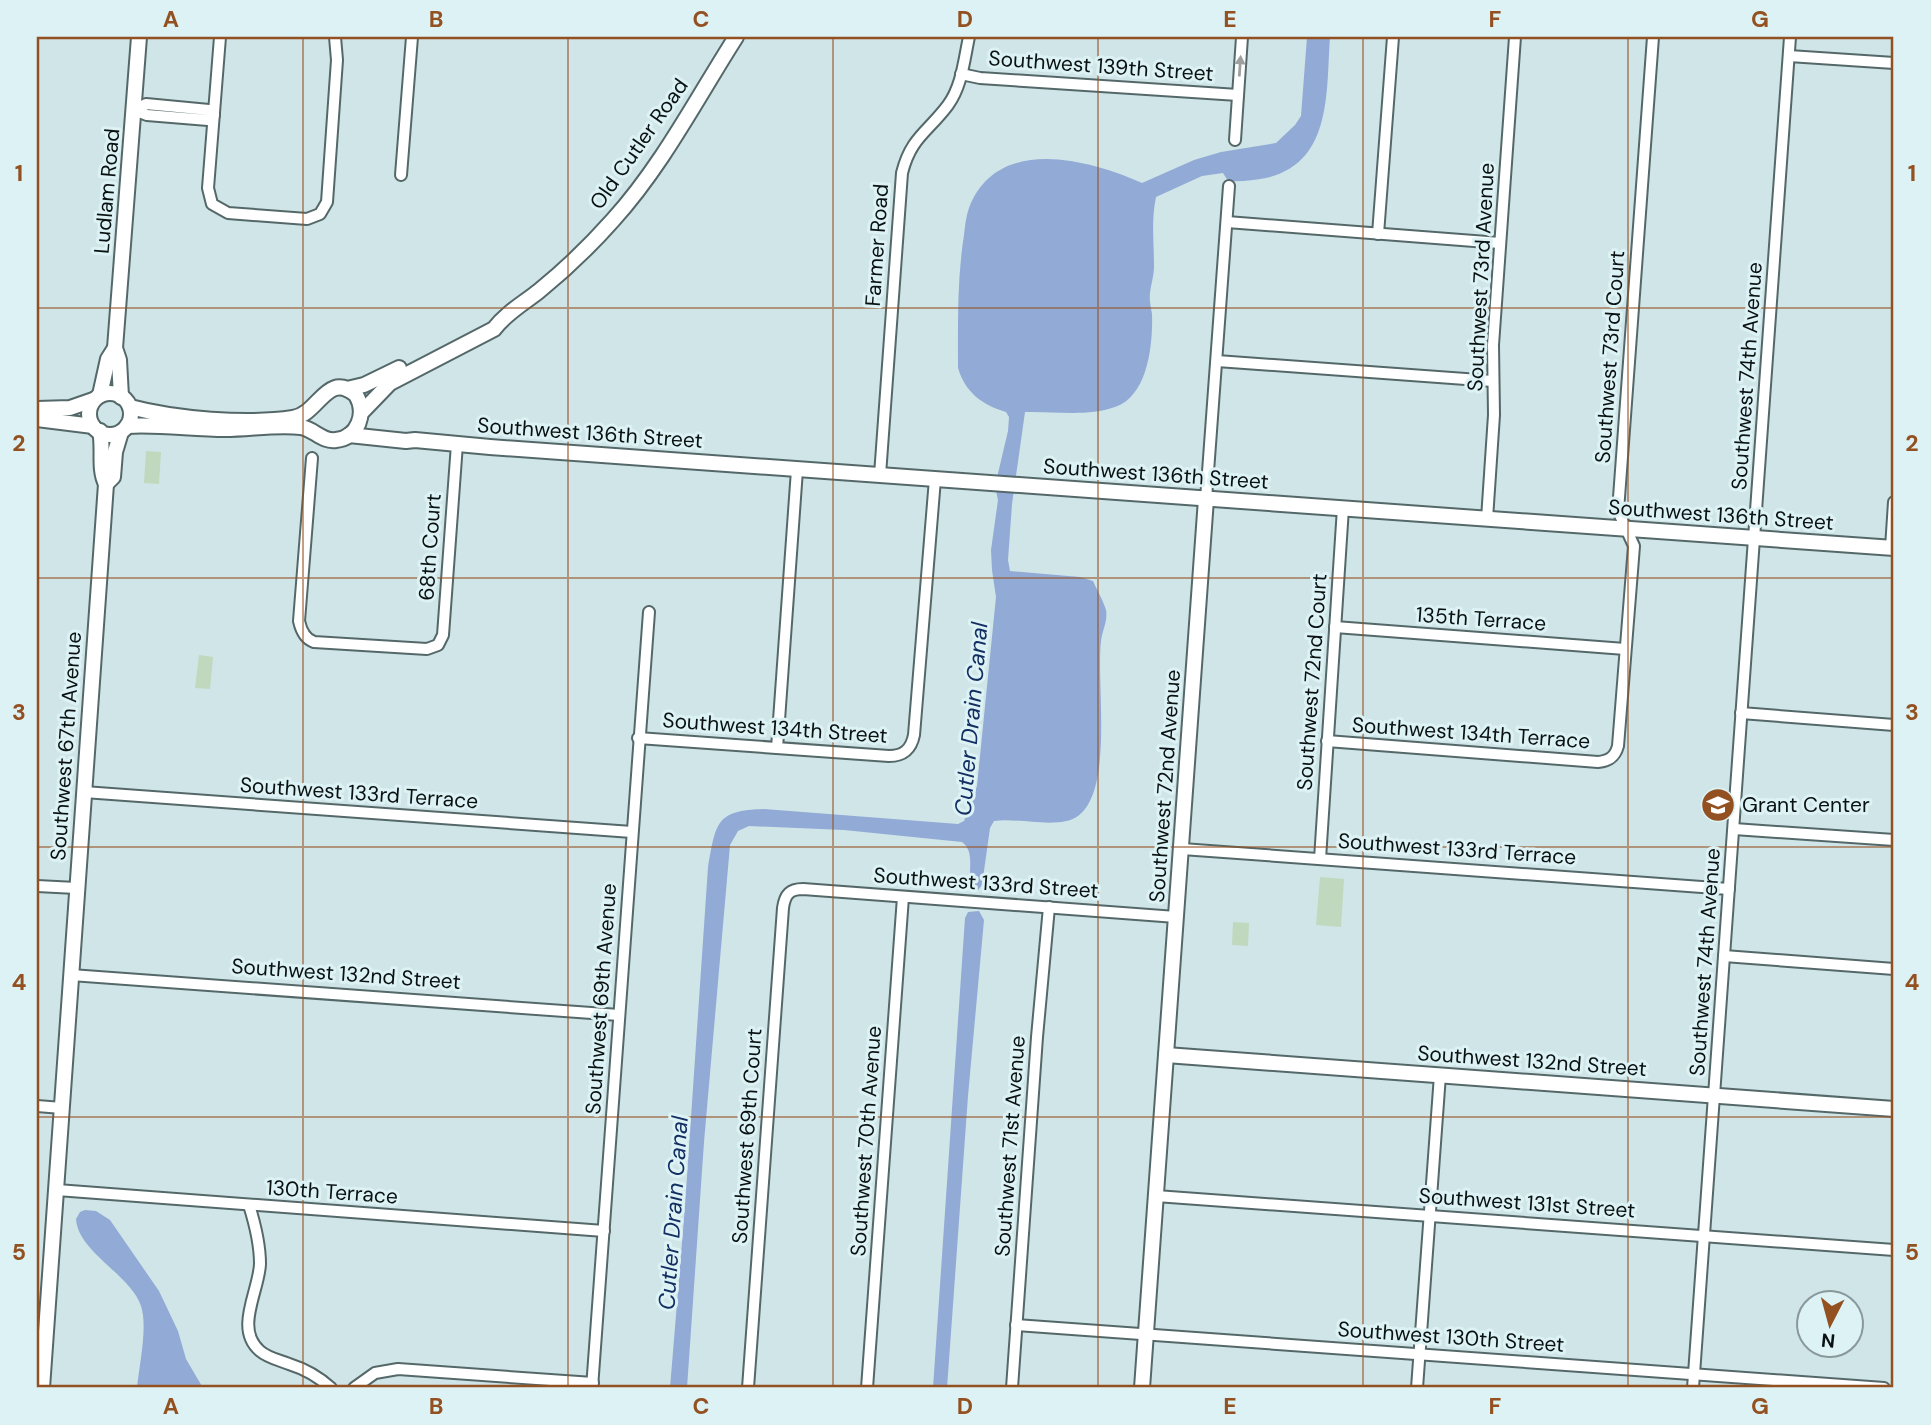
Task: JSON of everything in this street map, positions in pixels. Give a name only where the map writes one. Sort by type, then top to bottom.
[{"type":"street","name":"Ludlam Road","points":[[125,402],[115,348],[139,37]]},
{"type":"street","points":[[220,37],[208,187],[212,204],[219,210],[233,214],[307,219],[320,214],[327,202],[337,60],[335,37]]},
{"type":"street","points":[[401,175],[412,37]]},
{"type":"street","name":"Old Cutler Road","points":[[362,414],[390,383],[494,329],[501,320],[564,270],[616,218],[656,163],[736,37]]},
{"type":"street","name":"Farmer Road","points":[[880,475],[902,173],[914,142],[949,104],[961,74],[969,37]]},
{"type":"street","points":[[1235,140],[1242,37]]},
{"type":"street","points":[[1378,234],[1393,37]]},
{"type":"street","name":"Southwest 73rd Avenue","points":[[1487,519],[1494,415],[1493,345],[1515,37]]},
{"type":"street","name":"Southwest 73rd Court","points":[[1612,758],[1618,746],[1634,546],[1618,511],[1653,37]]},
{"type":"street","name":"Southwest 74th Avenue","points":[[1693,1388],[1790,37]]},
{"type":"street","points":[[1789,56],[1894,63]]},
{"type":"street","name":"Southwest 139th Street","points":[[961,74],[980,78],[1238,95]]},
{"type":"street","points":[[134,110],[147,115],[208,120],[215,115]]},
{"type":"street","name":"Southwest 72nd Avenue","points":[[1142,1388],[1229,186]]},
{"type":"street","points":[[1227,222],[1500,243]]},
{"type":"street","points":[[37,409],[70,408],[108,394],[125,402],[183,416],[250,420],[296,417],[308,412],[328,390],[347,389],[371,382],[490,321],[501,320]]},
{"type":"street","name":"Ludlam Road","points":[[96,398],[108,359],[115,348]]},
{"type":"street","points":[[1217,360],[1493,381]]},
{"type":"street","points":[[316,404],[314,423],[321,437],[330,441],[349,435],[355,430],[362,414],[356,395],[347,389]]},
{"type":"street","points":[[96,398],[89,412],[96,428]]},
{"type":"street","points":[[124,429],[132,415],[125,402]]},
{"type":"street","name":"Southwest 136th Street","points":[[362,414],[376,428],[415,440],[457,444],[1893,548]]},
{"type":"street","points":[[37,419],[96,428],[111,434],[124,429],[297,427],[316,431]]},
{"type":"street","name":"Southwest 67th Avenue","points":[[42,1388],[42,1326],[57,1190],[106,484],[102,476],[103,451],[96,428]]},
{"type":"street","name":"Southwest 67th Avenue","points":[[106,484],[113,477],[115,452],[124,429]]},
{"type":"street","name":"Southwest 136th Street","points":[[349,435],[415,440]]},
{"type":"street","name":"68th Court","points":[[312,458],[299,621],[303,632],[310,641],[433,648],[438,645],[443,635],[457,444]]},
{"type":"street","points":[[777,748],[797,470]]},
{"type":"street","name":"Southwest 134th Street","points":[[638,738],[889,756],[900,755],[908,750],[914,735],[935,479]]},
{"type":"street","points":[[1893,548],[1894,502]]},
{"type":"street","name":"Southwest 72nd Court","points":[[1320,859],[1343,508]]},
{"type":"street","name":"Southwest 69th Avenue","points":[[592,1386],[649,612]]},
{"type":"street","name":"135th Terrace","points":[[1335,627],[1625,649]]},
{"type":"street","points":[[1741,713],[1894,725]]},
{"type":"street","name":"Southwest 134th Terrace","points":[[1327,741],[1592,762],[1612,758]]},
{"type":"street","name":"Southwest 133rd Terrace","points":[[84,792],[632,832]]},
{"type":"street","points":[[1734,829],[1894,840]]},
{"type":"street","name":"Southwest 133rd Terrace","points":[[1182,849],[1729,889]]},
{"type":"street","points":[[37,886],[76,888]]},
{"type":"street","name":"Southwest 133rd Street","points":[[793,890],[1177,917]]},
{"type":"street","name":"Southwest 69th Court","points":[[748,1388],[783,908],[786,897],[793,890]]},
{"type":"street","name":"Southwest 70th Avenue","points":[[867,1388],[903,897]]},
{"type":"street","name":"Southwest 71st Avenue","points":[[1012,1388],[1049,907]]},
{"type":"street","points":[[1724,956],[1894,969]]},
{"type":"street","name":"Southwest 132nd Street","points":[[71,975],[619,1015]]},
{"type":"street","name":"Southwest 132nd Street","points":[[1166,1055],[1894,1109]]},
{"type":"street","points":[[1418,1388],[1440,1075]]},
{"type":"street","points":[[37,1106],[62,1108]]},
{"type":"street","name":"130th Terrace","points":[[57,1190],[604,1231]]},
{"type":"street","name":"Southwest 131st Street","points":[[1156,1196],[1894,1250]]},
{"type":"street","points":[[249,1205],[254,1219],[260,1259],[259,1279],[249,1316],[251,1340],[264,1355],[307,1371],[331,1388]]},
{"type":"street","name":"Southwest 130th Street","points":[[1016,1325],[1884,1388]]},
{"type":"street","points":[[354,1388],[375,1373],[398,1368],[592,1386]]},
{"type":"green space","points":[[146,451],[161,452],[159,484],[144,483]]},
{"type":"green space","points":[[199,655],[213,657],[210,689],[195,688]]},
{"type":"green space","points":[[1320,877],[1344,879],[1341,927],[1316,925]]},
{"type":"green space","points":[[1233,922],[1249,923],[1248,946],[1232,945]]},
{"type":"water","points":[[1307,37],[1330,37],[1322,122],[1315,141],[1304,157],[1288,170],[1266,178],[1228,181],[1223,173],[1202,176],[1156,197],[1153,223],[1154,270],[1150,296],[1151,340],[1146,368],[1135,392],[1126,401],[1104,410],[1082,413],[1025,412],[1012,504],[1008,560],[1010,571],[1080,577],[1093,581],[1106,610],[1100,660],[1100,760],[1089,803],[1078,816],[1060,822],[994,821],[990,828],[982,885],[978,890],[971,888],[969,851],[962,842],[844,830],[749,826],[738,831],[730,845],[704,1142],[687,1388],[670,1388],[708,867],[716,830],[727,816],[736,812],[764,809],[958,824],[964,821],[977,786],[996,597],[991,550],[998,500],[995,486],[1009,417],[1006,412],[989,406],[970,391],[958,368],[960,268],[969,208],[982,185],[1000,170],[1022,162],[1045,159],[1070,161],[1120,174],[1142,183],[1194,160],[1221,152],[1276,143],[1301,116]]},
{"type":"water","points":[[979,911],[984,920],[947,1388],[933,1388],[965,918],[968,912]]},
{"type":"water","points":[[96,1211],[110,1220],[159,1291],[178,1331],[186,1359],[203,1388],[137,1388],[143,1335],[141,1306],[127,1284],[95,1253],[79,1231],[76,1219],[80,1212]]},
{"type":"place","name":"Grant Center","points":[[1718,805]]},
{"type":"water label","name":"Cutler Drain Canal","points":[[971,719]]},
{"type":"water label","name":"Cutler Drain Canal","points":[[673,1213]]}]
